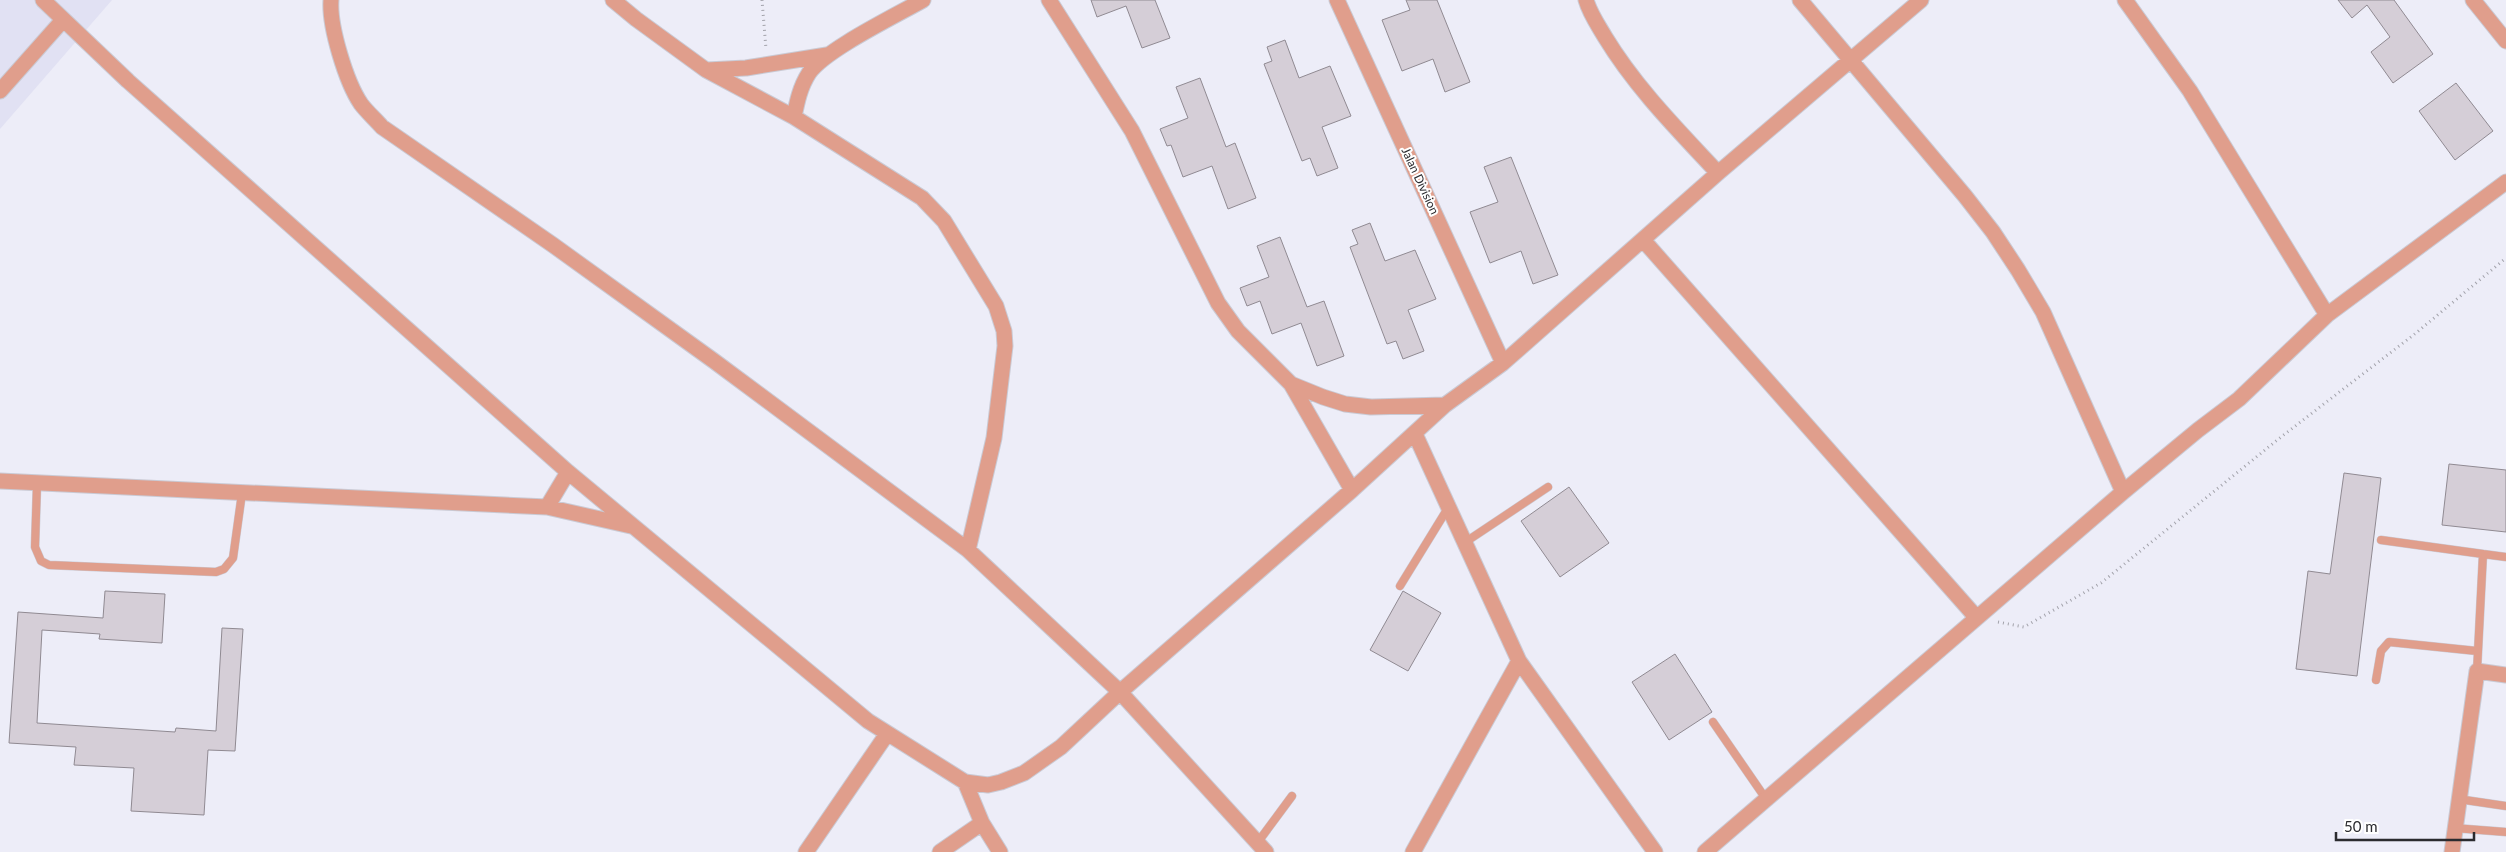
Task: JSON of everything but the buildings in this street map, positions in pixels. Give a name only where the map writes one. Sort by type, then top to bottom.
[{"type":"street","points":[[42,0],[128,81],[568,472],[633,526],[868,721],[965,782],[988,785],[1024,773],[1061,746],[1120,692],[1352,490],[1445,405],[1503,363],[1644,241],[1718,173],[1921,0]]},
{"type":"street","points":[[331,0],[330,11],[334,31],[360,103],[382,127],[594,274],[968,550],[1120,692],[1262,847]]},
{"type":"street","points":[[613,0],[706,70],[794,117],[933,208],[944,221],[996,306],[1001,318],[1005,346],[994,438],[968,550]]},
{"type":"street","points":[[794,117],[801,89],[810,72],[827,55],[922,0]]},
{"type":"street","points":[[1049,0],[1132,131],[1218,303],[1238,331],[1290,384],[1352,490]]},
{"type":"street","name":"Jalan Division","points":[[1337,0],[1503,363]]},
{"type":"street","points":[[1586,0],[1589,10],[1618,58],[1656,107],[1718,173]]},
{"type":"street","points":[[1800,0],[1852,59],[1965,196],[1993,232],[2018,270],[2044,312],[2122,492]]},
{"type":"street","points":[[2125,0],[2190,91],[2327,316]]},
{"type":"street","points":[[2473,0],[2506,41]]},
{"type":"street","points":[[0,91],[63,20]]},
{"type":"street","points":[[706,70],[746,68],[827,55]]},
{"type":"street","points":[[1705,852],[2122,492],[2239,399],[2327,316],[2506,182]]},
{"type":"street","points":[[1644,241],[1976,617]]},
{"type":"street","points":[[1290,384],[1345,404],[1371,408],[1445,405]]},
{"type":"street","points":[[1415,434],[1518,661],[1655,852]]},
{"type":"street","points":[[547,507],[568,472]]},
{"type":"street","points":[[0,481],[547,507],[633,526]]},
{"type":"street","points":[[1413,852],[1518,661]]},
{"type":"street","points":[[2452,852],[2476,671],[2506,675]]},
{"type":"street","points":[[806,852],[888,734]]},
{"type":"street","points":[[965,782],[982,823],[1000,852]]},
{"type":"street","points":[[940,852],[982,823]]},
{"type":"lane","points":[[37,484],[35,547],[42,561],[49,565],[216,572],[224,570],[233,558],[242,493]]},
{"type":"lane","points":[[1464,543],[1548,487]]},
{"type":"lane","points":[[1400,586],[1448,508]]},
{"type":"lane","points":[[2381,540],[2506,557]]},
{"type":"lane","points":[[2476,671],[2483,554]]},
{"type":"lane","points":[[2376,680],[2381,651],[2389,642],[2477,650]]},
{"type":"lane","points":[[1713,722],[1766,799]]},
{"type":"lane","points":[[1262,847],[1292,796]]},
{"type":"lane","points":[[2458,799],[2506,806]]},
{"type":"lane","points":[[2454,828],[2506,832]]},
{"type":"path","points":[[762,0],[767,64]]},
{"type":"path","points":[[1976,617],[2024,627],[2101,584],[2281,437],[2416,333],[2506,258]]},
{"type":"shaded area","points":[[0,0],[112,0],[0,129]]}]
